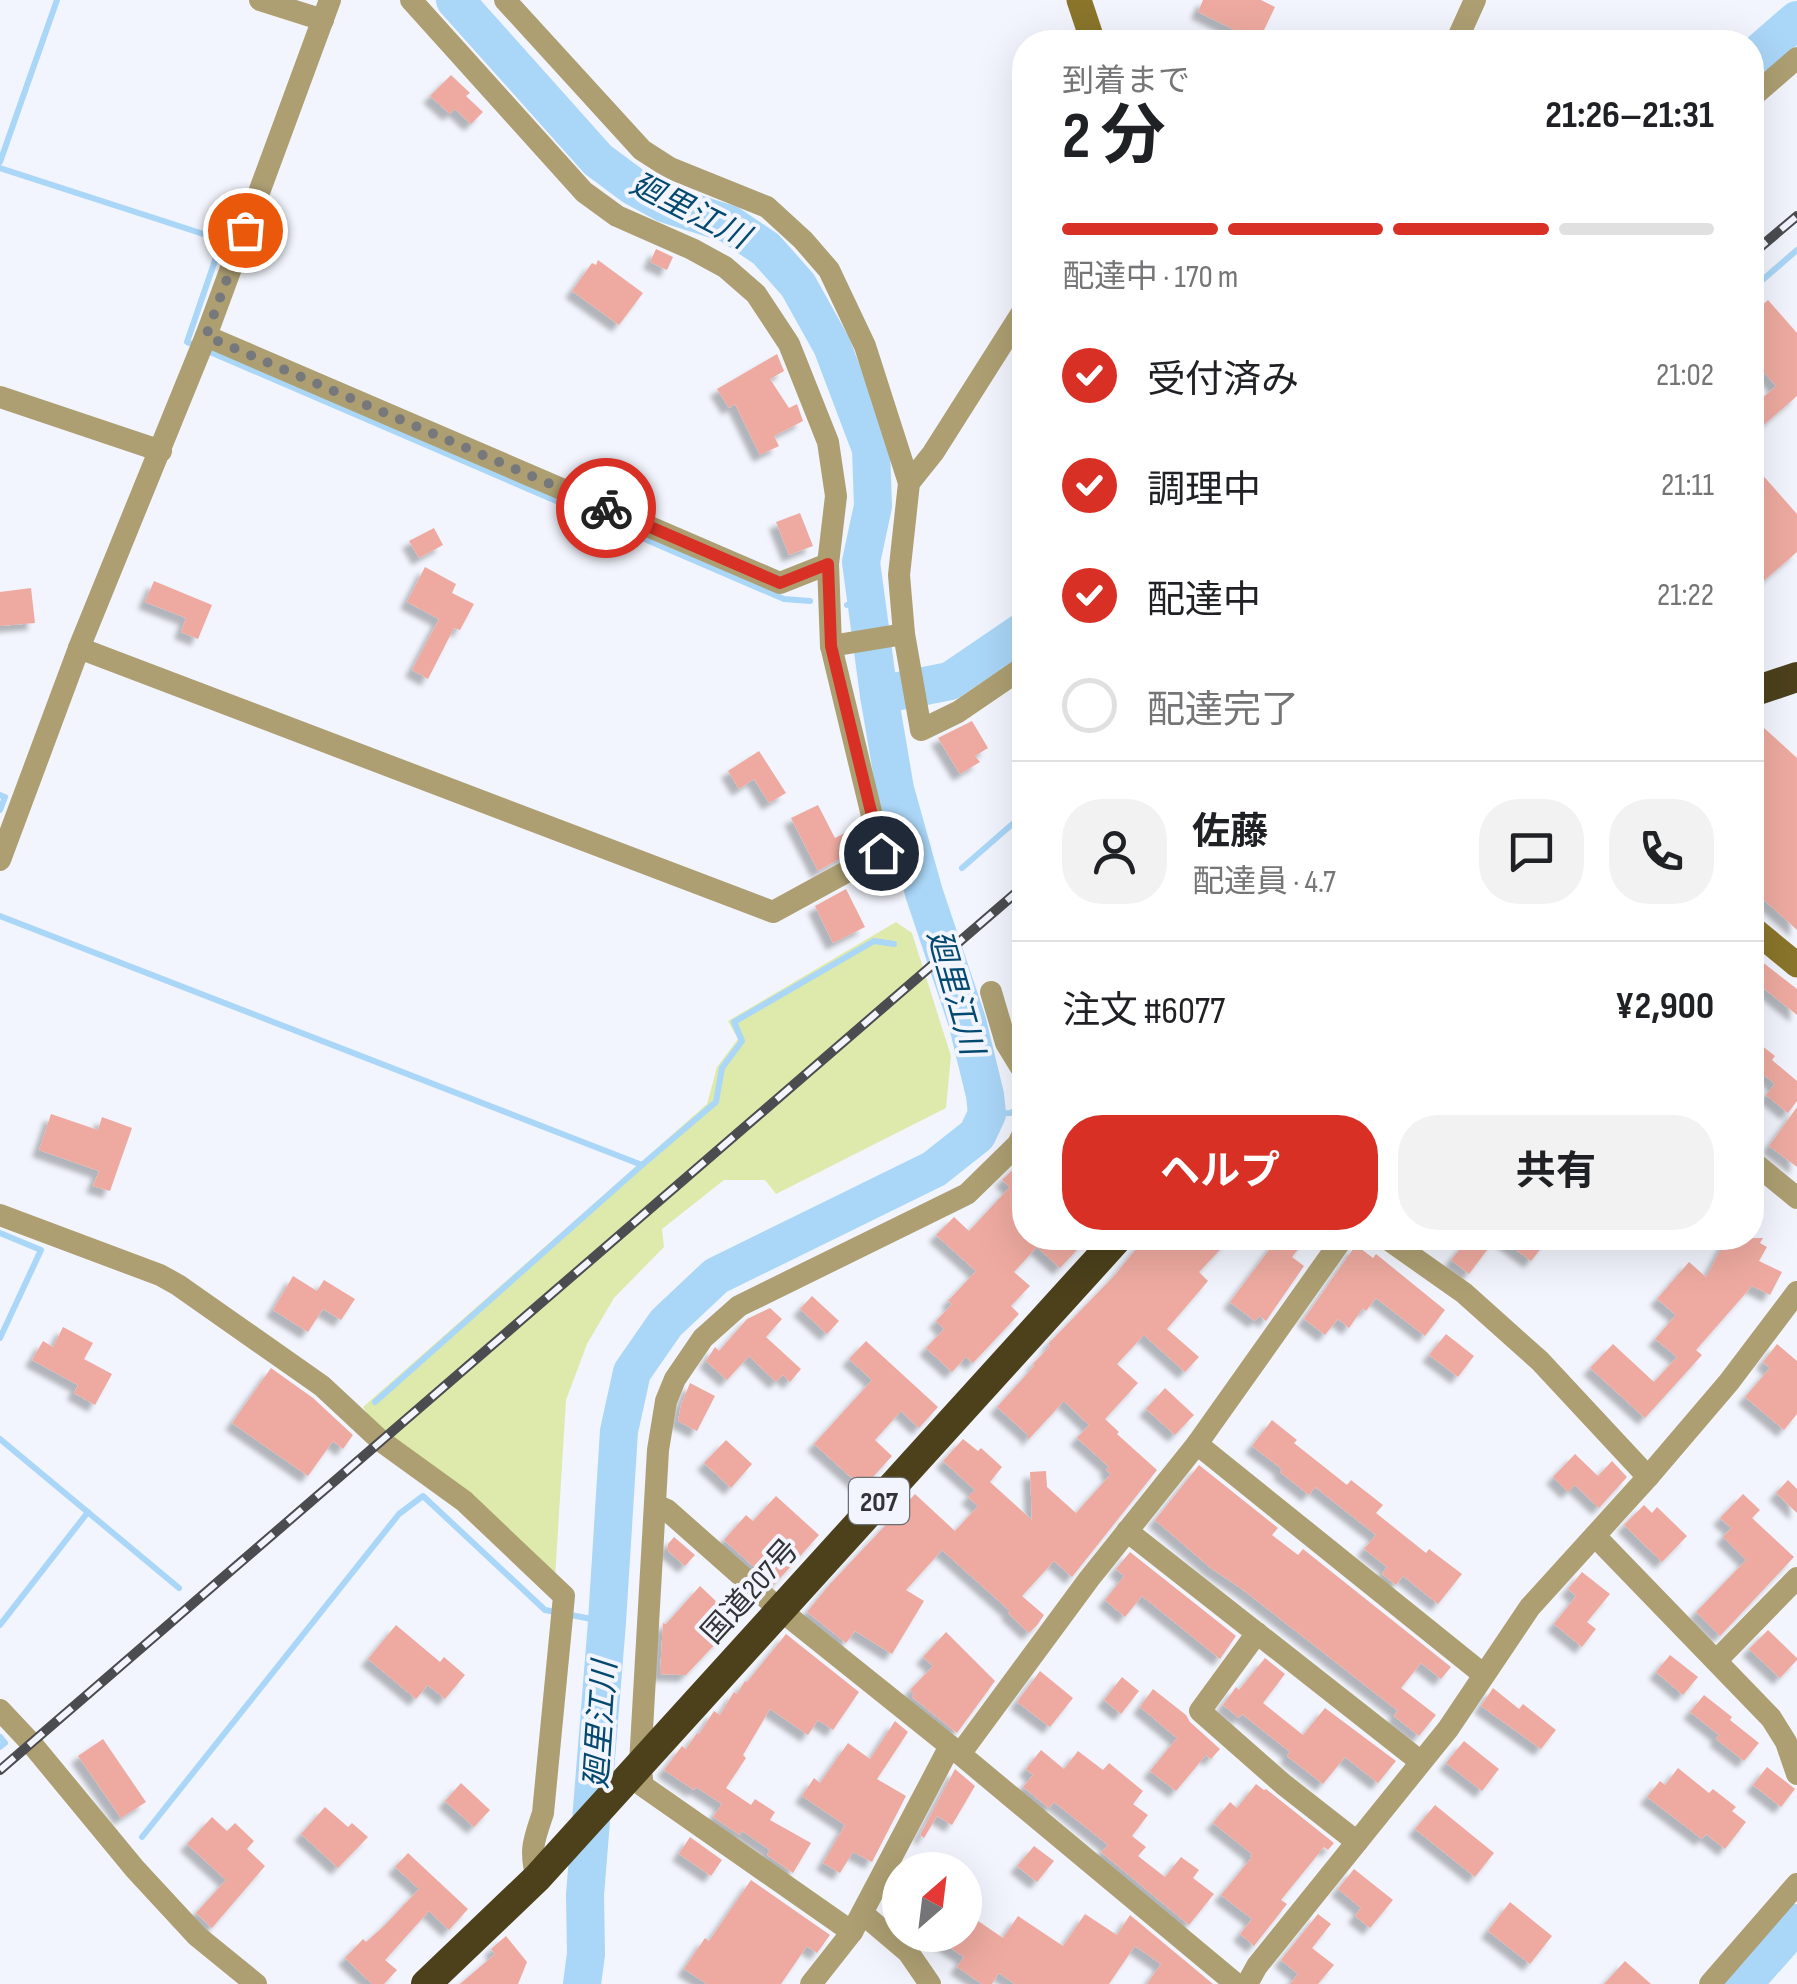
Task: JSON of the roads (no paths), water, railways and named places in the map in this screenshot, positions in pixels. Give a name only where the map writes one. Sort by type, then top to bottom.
[{"type":"highway","points":[[1764,688],[1797,676]]},
{"type":"highway","name":"国道207号","points":[[426,1984],[536,1878],[1107,1250]]},
{"type":"street","points":[[0,860],[79,648],[203,344],[326,10],[260,0]]},
{"type":"street","points":[[79,648],[773,912],[881,853],[831,646],[828,564],[836,496],[828,442],[789,344],[756,294],[726,267],[617,216],[584,192],[411,0]]},
{"type":"street","points":[[505,0],[642,150],[670,168],[767,207],[829,270],[865,346],[909,482],[899,576],[904,634],[921,730],[958,712],[1012,675]]},
{"type":"street","points":[[1079,0],[1089,30]]},
{"type":"street","points":[[1461,30],[1475,0]]},
{"type":"street","points":[[1764,87],[1797,58]]},
{"type":"street","points":[[909,482],[933,453],[1012,328]]},
{"type":"street","points":[[203,344],[780,583],[828,564]]},
{"type":"street","points":[[0,397],[161,451]]},
{"type":"street","points":[[831,646],[904,634]]},
{"type":"street","points":[[1764,938],[1797,965]]},
{"type":"street","points":[[992,992],[1012,1053]]},
{"type":"street","points":[[930,1984],[908,1952],[643,1786],[640,1764],[658,1450],[666,1401],[675,1379],[703,1338],[739,1306],[968,1194],[1012,1150]]},
{"type":"street","points":[[1764,1171],[1797,1198]]},
{"type":"street","points":[[0,1215],[160,1275],[279,1354],[322,1386],[381,1441],[464,1500],[564,1596],[543,1813],[533,1844],[536,1878]]},
{"type":"street","points":[[812,1984],[857,1922],[955,1750],[1197,1444],[1334,1250]]},
{"type":"street","points":[[1403,1250],[1464,1293],[1540,1361],[1648,1478]]},
{"type":"street","points":[[1248,1984],[1257,1966],[1448,1729],[1530,1607],[1730,1382],[1797,1292]]},
{"type":"street","points":[[1197,1444],[1484,1675]]},
{"type":"street","points":[[656,1505],[668,1510],[780,1609],[1236,1984]]},
{"type":"street","points":[[1127,1532],[1421,1762]]},
{"type":"street","points":[[1595,1536],[1771,1718],[1786,1742],[1797,1774]]},
{"type":"street","points":[[1716,1661],[1797,1578]]},
{"type":"street","points":[[1257,1633],[1200,1711],[1357,1842]]},
{"type":"street","points":[[0,1710],[196,1936],[256,1984]]},
{"type":"street","points":[[1710,1984],[1797,1884]]},
{"type":"waterway","points":[[0,162],[57,0]]},
{"type":"waterway","name":"廻里江川","points":[[455,0],[598,160],[666,204],[729,224],[766,249],[798,285],[832,346],[871,449],[873,506],[861,562],[895,789],[924,893],[967,1021],[987,1114],[977,1135],[934,1169],[716,1276],[666,1323],[632,1372],[619,1431],[582,1984]]},
{"type":"waterway","points":[[1764,49],[1797,20]]},
{"type":"waterway","points":[[0,168],[222,240],[187,342],[784,599],[810,601]]},
{"type":"waterway","points":[[1764,279],[1797,250]]},
{"type":"waterway","points":[[847,605],[865,599]]},
{"type":"waterway","points":[[879,695],[950,681],[1012,639]]},
{"type":"waterway","points":[[0,795],[5,797],[0,810]]},
{"type":"waterway","points":[[962,868],[1012,824]]},
{"type":"waterway","points":[[0,916],[642,1165],[716,1102],[722,1068],[742,1041],[734,1022],[874,941],[894,944]]},
{"type":"waterway","points":[[987,1114],[1012,1112]]},
{"type":"waterway","points":[[375,1402],[642,1165]]},
{"type":"waterway","points":[[0,1233],[41,1250],[0,1338]]},
{"type":"waterway","points":[[0,1439],[179,1588]]},
{"type":"waterway","points":[[142,1837],[399,1514],[423,1496],[545,1610],[607,1622]]},
{"type":"waterway","points":[[0,1625],[88,1512]]},
{"type":"waterway","points":[[0,1737],[5,1743],[0,1747]]},
{"type":"waterway","points":[[1743,1984],[1797,1923]]},
{"type":"railway","points":[[1764,244],[1797,216]]},
{"type":"railway","points":[[0,1770],[1012,896]]}]
